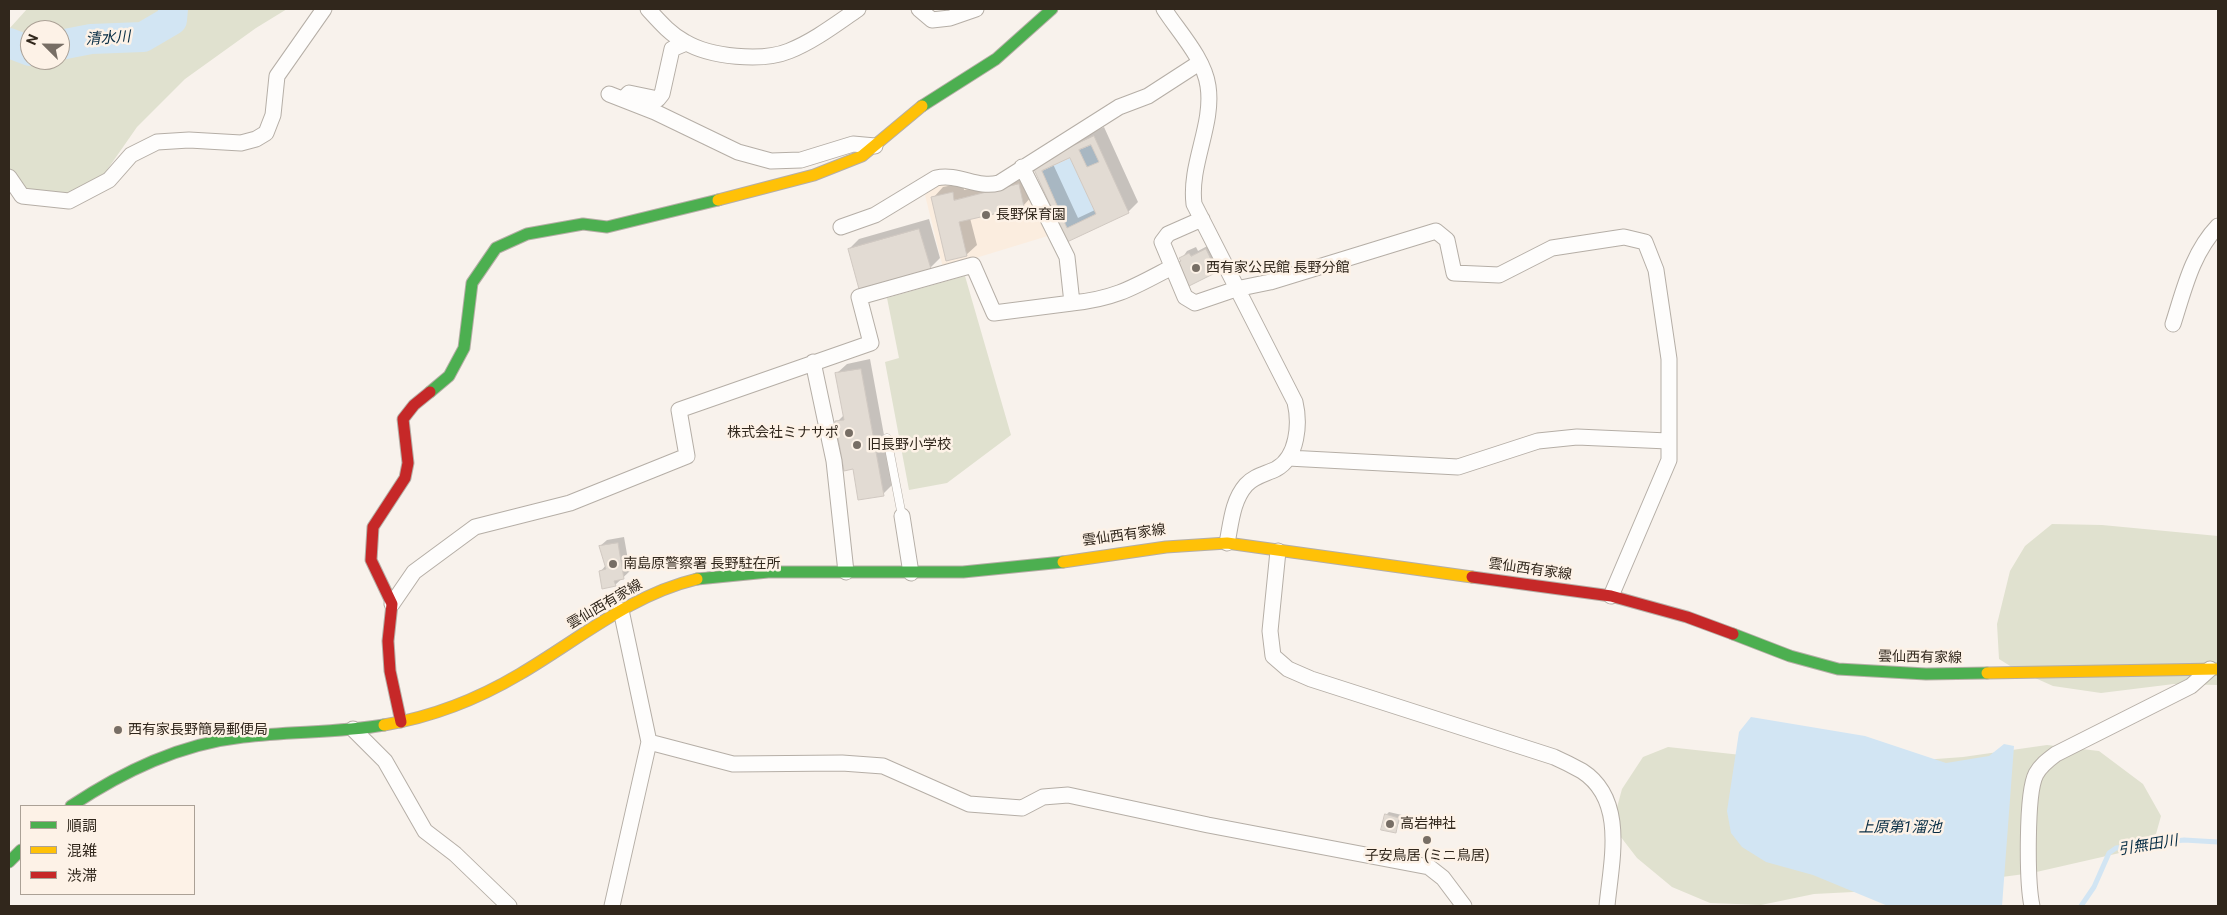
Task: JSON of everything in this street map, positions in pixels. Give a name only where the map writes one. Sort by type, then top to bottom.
[{"type":"main road","points":[[401,722],[390,670],[388,641],[392,604],[371,560],[373,526],[405,478],[408,463],[403,419],[414,405],[449,376],[464,348],[472,283],[496,248],[527,234],[583,224],[607,228],[814,175],[862,156],[929,100],[996,58],[1052,9]]},
{"type":"main road","name":"雲仙西有家線","points":[[73,805],[103,785],[147,762],[192,746],[244,738],[353,729],[401,722],[462,703],[517,676],[621,610],[664,588],[703,576],[753,572],[987,571],[1185,543],[1227,543],[1611,596],[1687,617],[1790,656],[1838,669],[1926,674],[2214,669]]},
{"type":"main road","points":[[9,862],[20,851]]},
{"type":"street","points":[[9,177],[22,196],[69,201],[110,180],[131,155],[157,142],[189,140],[241,143],[256,139],[266,133],[273,115],[278,76],[324,9]]},
{"type":"street","points":[[648,9],[665,28],[686,43],[721,54],[758,58],[788,52],[821,34],[858,9]]},
{"type":"street","points":[[919,9],[932,20],[950,18],[976,9]]},
{"type":"street","points":[[1164,9],[1200,63],[1208,85],[1208,107],[1192,189],[1194,204],[1236,289],[1296,402],[1299,420],[1296,437],[1288,458],[1278,468],[1254,478],[1246,485],[1235,503],[1227,543]]},
{"type":"street","points":[[686,43],[672,49],[662,94],[658,99],[629,93],[616,97],[655,112],[738,152],[771,161],[801,160],[853,144],[875,146]]},
{"type":"street","points":[[841,227],[875,215],[936,178],[958,177],[988,186],[999,183],[1119,107],[1148,96],[1200,63]]},
{"type":"street","points":[[1022,167],[1067,257],[1072,303]]},
{"type":"street","points":[[1202,219],[1164,238],[1162,247],[1185,297],[1195,303],[1236,289],[1270,282],[1436,231],[1447,240],[1454,274],[1499,275],[1552,248],[1624,237],[1645,242],[1656,270],[1669,358],[1669,460],[1611,596]]},
{"type":"street","points":[[2173,324],[2196,256],[2207,238],[2218,226]]},
{"type":"street","points":[[392,604],[414,572],[475,527],[570,503],[687,456],[679,410],[871,343],[859,297],[973,265],[994,313],[1098,300],[1122,293],[1172,267]]},
{"type":"street","points":[[813,362],[834,461],[846,572]]},
{"type":"street","points":[[1288,458],[1458,467],[1538,441],[1577,437],[1668,441]]},
{"type":"street","points":[[902,516],[912,572]]},
{"type":"street","points":[[1278,551],[1270,631],[1273,656],[1288,669],[1311,679],[1554,757],[1583,772],[1599,786],[1609,805],[1614,829],[1607,906]]},
{"type":"street","points":[[612,906],[649,742],[621,610]]},
{"type":"street","points":[[2032,906],[2028,880],[2032,790],[2036,775],[2044,763],[2056,754],[2191,686],[2214,669]]},
{"type":"street","points":[[353,729],[385,761],[424,831],[455,854],[509,906]]},
{"type":"street","points":[[649,742],[733,764],[842,763],[883,766],[969,804],[1022,808],[1043,797],[1068,795],[1086,798],[1208,825],[1429,868],[1443,878],[1464,906]]},
{"type":"lane","points":[[886,438],[902,516]]},
{"type":"shaded area","name":"長野保育園","points":[[1024,180],[1051,235],[943,268],[925,195],[938,184],[955,183],[983,190]]},
{"type":"green space","points":[[27,9],[287,9],[256,28],[185,79],[137,127],[100,180],[66,195],[9,187],[9,29]]},
{"type":"green space","points":[[965,276],[1011,435],[947,483],[909,490],[885,362],[899,358],[887,298]]},
{"type":"green space","points":[[2052,524],[2102,525],[2218,536],[2218,685],[2174,684],[2101,693],[2053,686],[2015,669],[1999,659],[1997,624],[2010,571],[2025,546]]},
{"type":"green space","points":[[2047,745],[2099,751],[2143,784],[2161,816],[2156,834],[2124,852],[2032,873],[1912,889],[1814,894],[1761,905],[1710,903],[1672,887],[1637,858],[1617,832],[1616,811],[1622,789],[1643,757],[1668,747],[1842,766],[1963,757]]},
{"type":"water","points":[[1091,145],[1099,162],[1087,167],[1079,150]]},
{"type":"water","points":[[1070,158],[1096,214],[1067,228],[1042,171]]},
{"type":"water","name":"上原第1溜池","points":[[1751,717],[1865,736],[1946,763],[1989,756],[2004,744],[2014,746],[2002,906],[1888,906],[1813,875],[1766,862],[1742,847],[1731,833],[1727,811],[1739,732]]},
{"type":"building","points":[[1094,136],[1129,213],[1067,242],[1032,165]],"holes":[[[1091,145],[1099,162],[1087,167],[1079,150]],[[1070,158],[1096,214],[1067,228],[1042,171]]]},
{"type":"building","points":[[1019,184],[1024,207],[959,222],[967,256],[946,261],[931,197],[953,192],[954,200]]},
{"type":"building","points":[[919,229],[931,269],[859,289],[848,249]]},
{"type":"building","name":"西有家公民館 長野分館","points":[[1206,249],[1217,272],[1187,287],[1176,263],[1181,261],[1179,258],[1189,253],[1191,256]]},
{"type":"building","name":"旧長野小学校","points":[[861,369],[884,496],[858,500],[853,469],[844,471],[835,421],[844,420],[835,373]]},
{"type":"building","name":"南島原警察署 長野駐在所","points":[[618,543],[624,579],[614,581],[616,586],[602,589],[599,571],[606,569],[599,546]]},
{"type":"building","name":"高岩神社","points":[[1385,814],[1399,818],[1396,833],[1381,830]]},
{"type":"waterway","name":"清水川","points":[[70,43],[91,39],[143,37],[172,20],[173,9]]},
{"type":"waterway","name":"清水川","points":[[9,43],[20,47]]},
{"type":"waterway","name":"引無田川","points":[[2081,906],[2094,887],[2109,853],[2116,848],[2184,840],[2218,842]]},
{"type":"traffic: fast","points":[[922,106],[996,59],[1052,9]]},
{"type":"traffic: fast","points":[[430,392],[449,376],[464,348],[472,283],[496,248],[527,234],[583,224],[607,227],[718,200]]},
{"type":"traffic: fast","points":[[697,579],[768,572],[963,572],[1063,562]]},
{"type":"traffic: fast","points":[[1733,634],[1790,656],[1838,669],[1926,674],[1987,673]]},
{"type":"traffic: fast","points":[[73,805],[111,781],[153,761],[197,746],[243,737],[384,725]]},
{"type":"traffic: fast","points":[[9,862],[20,851]]},
{"type":"traffic: slow","points":[[718,200],[814,175],[862,156],[922,106]]},
{"type":"traffic: slow","points":[[1063,562],[1166,547],[1227,543],[1472,577]]},
{"type":"traffic: slow","points":[[384,725],[437,712],[471,699],[520,674],[627,607],[673,586],[697,579]]},
{"type":"traffic: slow","points":[[1987,673],[2218,669]]},
{"type":"traffic: jam","points":[[401,722],[390,671],[388,641],[392,604],[371,560],[373,527],[405,478],[408,463],[403,419],[414,405],[430,392]]},
{"type":"traffic: jam","points":[[1472,577],[1611,596],[1687,617],[1733,634]]},
{"type":"place","name":"長野保育園","points":[[986,215]]},
{"type":"place","name":"西有家公民館 長野分館","points":[[1196,268]]},
{"type":"place","name":"株式会社ミナサポ","points":[[849,433]]},
{"type":"place","name":"旧長野小学校","points":[[857,445]]},
{"type":"place","name":"南島原警察署 長野駐在所","points":[[613,564]]},
{"type":"place","name":"西有家長野簡易郵便局","points":[[118,730]]},
{"type":"place","name":"高岩神社","points":[[1390,824]]},
{"type":"place","name":"子安鳥居 (ミニ鳥居)","points":[[1427,840]]}]
